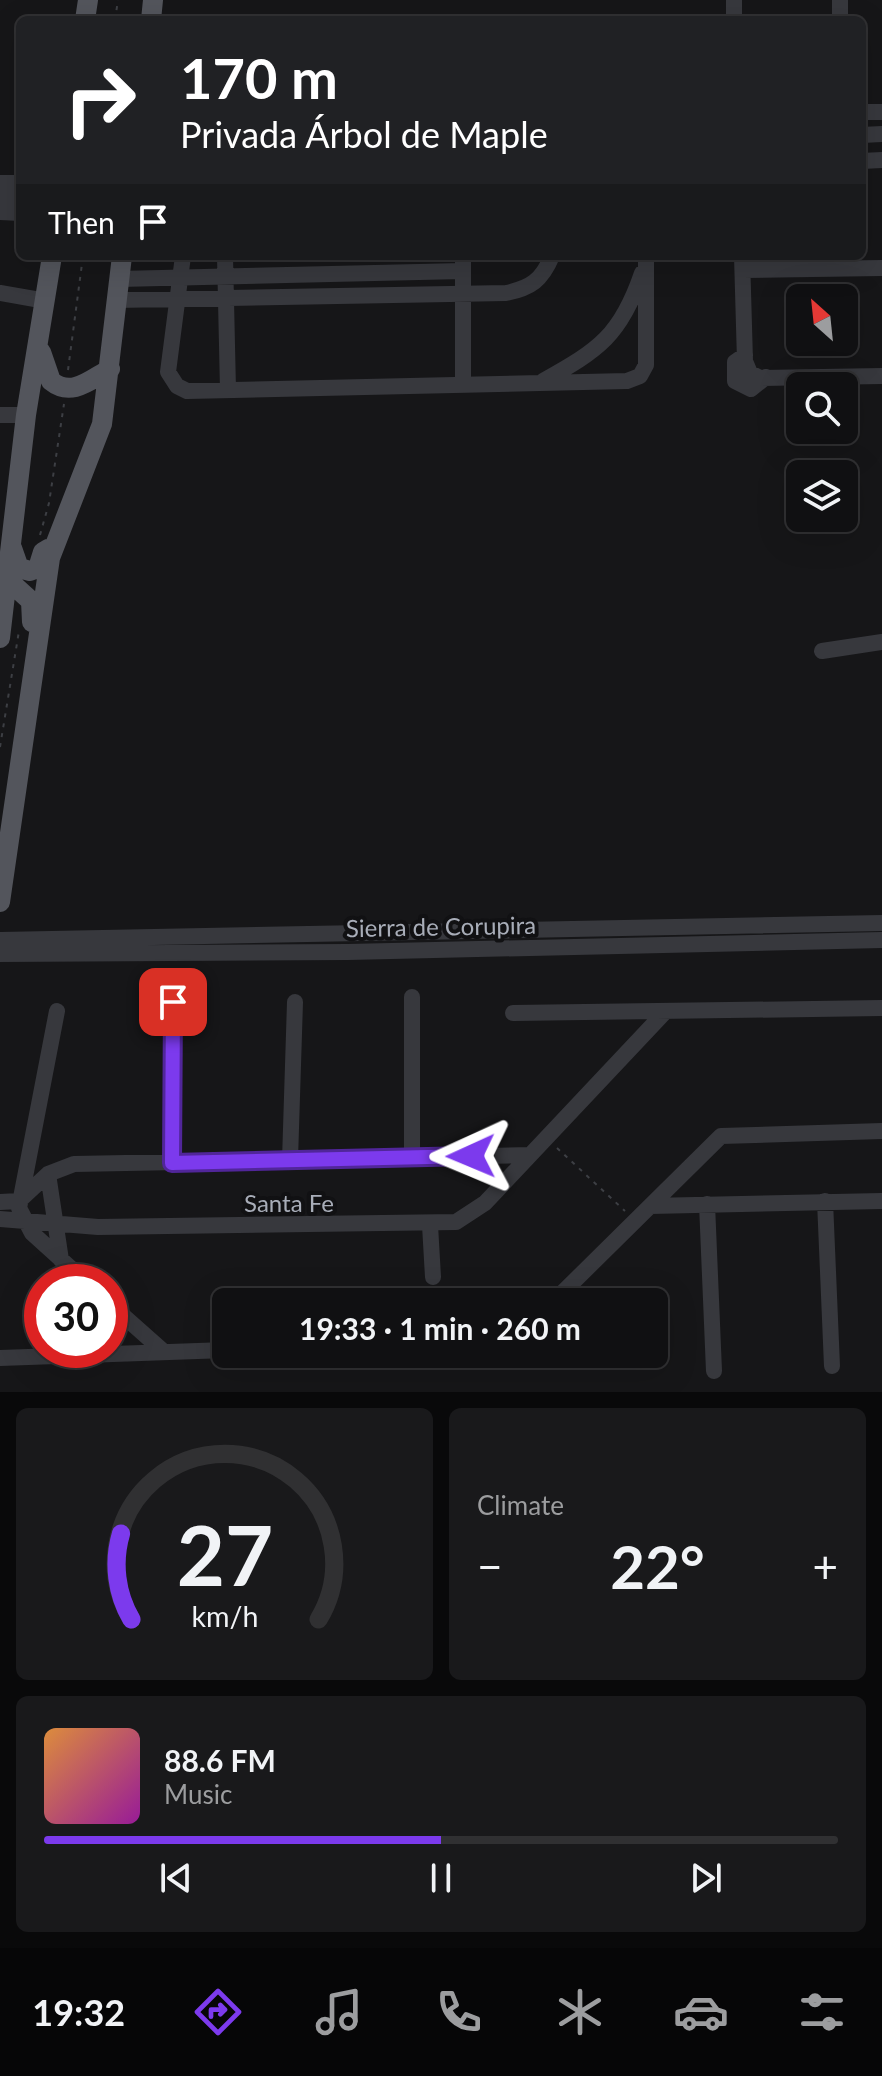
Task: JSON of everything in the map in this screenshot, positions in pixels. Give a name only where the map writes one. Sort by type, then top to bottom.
[{"type":"main road","points":[[5,630],[4,581],[12,548],[26,415],[51,260]]},
{"type":"main road","points":[[12,548],[19,568],[30,571],[38,568],[46,545],[97,444],[110,369],[121,260]]},
{"type":"main road","points":[[39,336],[46,373],[51,381],[66,389],[82,385],[110,369]]},
{"type":"main road","points":[[0,902],[13,830],[17,773],[33,667],[46,545]]},
{"type":"main road","points":[[4,581],[25,593],[33,605],[28,650],[33,667]]},
{"type":"street","points":[[182,260],[168,372],[187,391],[627,381],[640,376],[646,365],[646,260]]},
{"type":"street","points":[[225,260],[228,390]]},
{"type":"street","points":[[115,300],[506,293],[526,289],[543,276],[550,260]]},
{"type":"street","points":[[540,382],[578,362],[615,330],[630,309],[645,260]]},
{"type":"street","points":[[119,279],[463,263],[463,384]]},
{"type":"street","points":[[882,268],[743,263],[745,355],[750,373],[766,377],[882,376]]},
{"type":"street","points":[[0,293],[46,301]]},
{"type":"street","points":[[0,415],[26,415]]},
{"type":"street","points":[[822,651],[882,642]]},
{"type":"street","points":[[0,838],[8,794],[17,773]]},
{"type":"street","name":"Sierra de Corupira","points":[[0,940],[882,923]]},
{"type":"street","name":"Sierra de Corupira","points":[[0,954],[364,952],[882,940]]},
{"type":"street","points":[[412,997],[412,1158]]},
{"type":"street","points":[[172,1163],[173,1002]]},
{"type":"street","points":[[290,1160],[295,1002]]},
{"type":"street","points":[[513,1013],[882,1008]]},
{"type":"street","points":[[57,1011],[19,1201],[22,1219],[66,1264]]},
{"type":"street","name":"Santa Fe","points":[[0,1219],[55,1224],[430,1225],[465,1219],[664,1013]]},
{"type":"street","points":[[567,1288],[721,1136],[882,1131]]},
{"type":"street","points":[[0,1202],[19,1201],[48,1174],[74,1164],[530,1155]]},
{"type":"street","points":[[48,1174],[61,1260]]},
{"type":"street","points":[[672,1182],[681,1204]]},
{"type":"street","points":[[825,1201],[832,1366]]},
{"type":"street","points":[[650,1206],[882,1201]]},
{"type":"street","points":[[707,1204],[714,1371]]},
{"type":"street","points":[[430,1225],[433,1277]]},
{"type":"street","points":[[128,1320],[163,1351]]},
{"type":"street","points":[[0,1358],[212,1350]]},
{"type":"path","points":[[46,545],[82,260]]},
{"type":"path","points":[[0,747],[5,630]]},
{"type":"path","points":[[546,1138],[635,1220]]},
{"type":"route","points":[[173,1002],[172,1163],[471,1156]]}]
